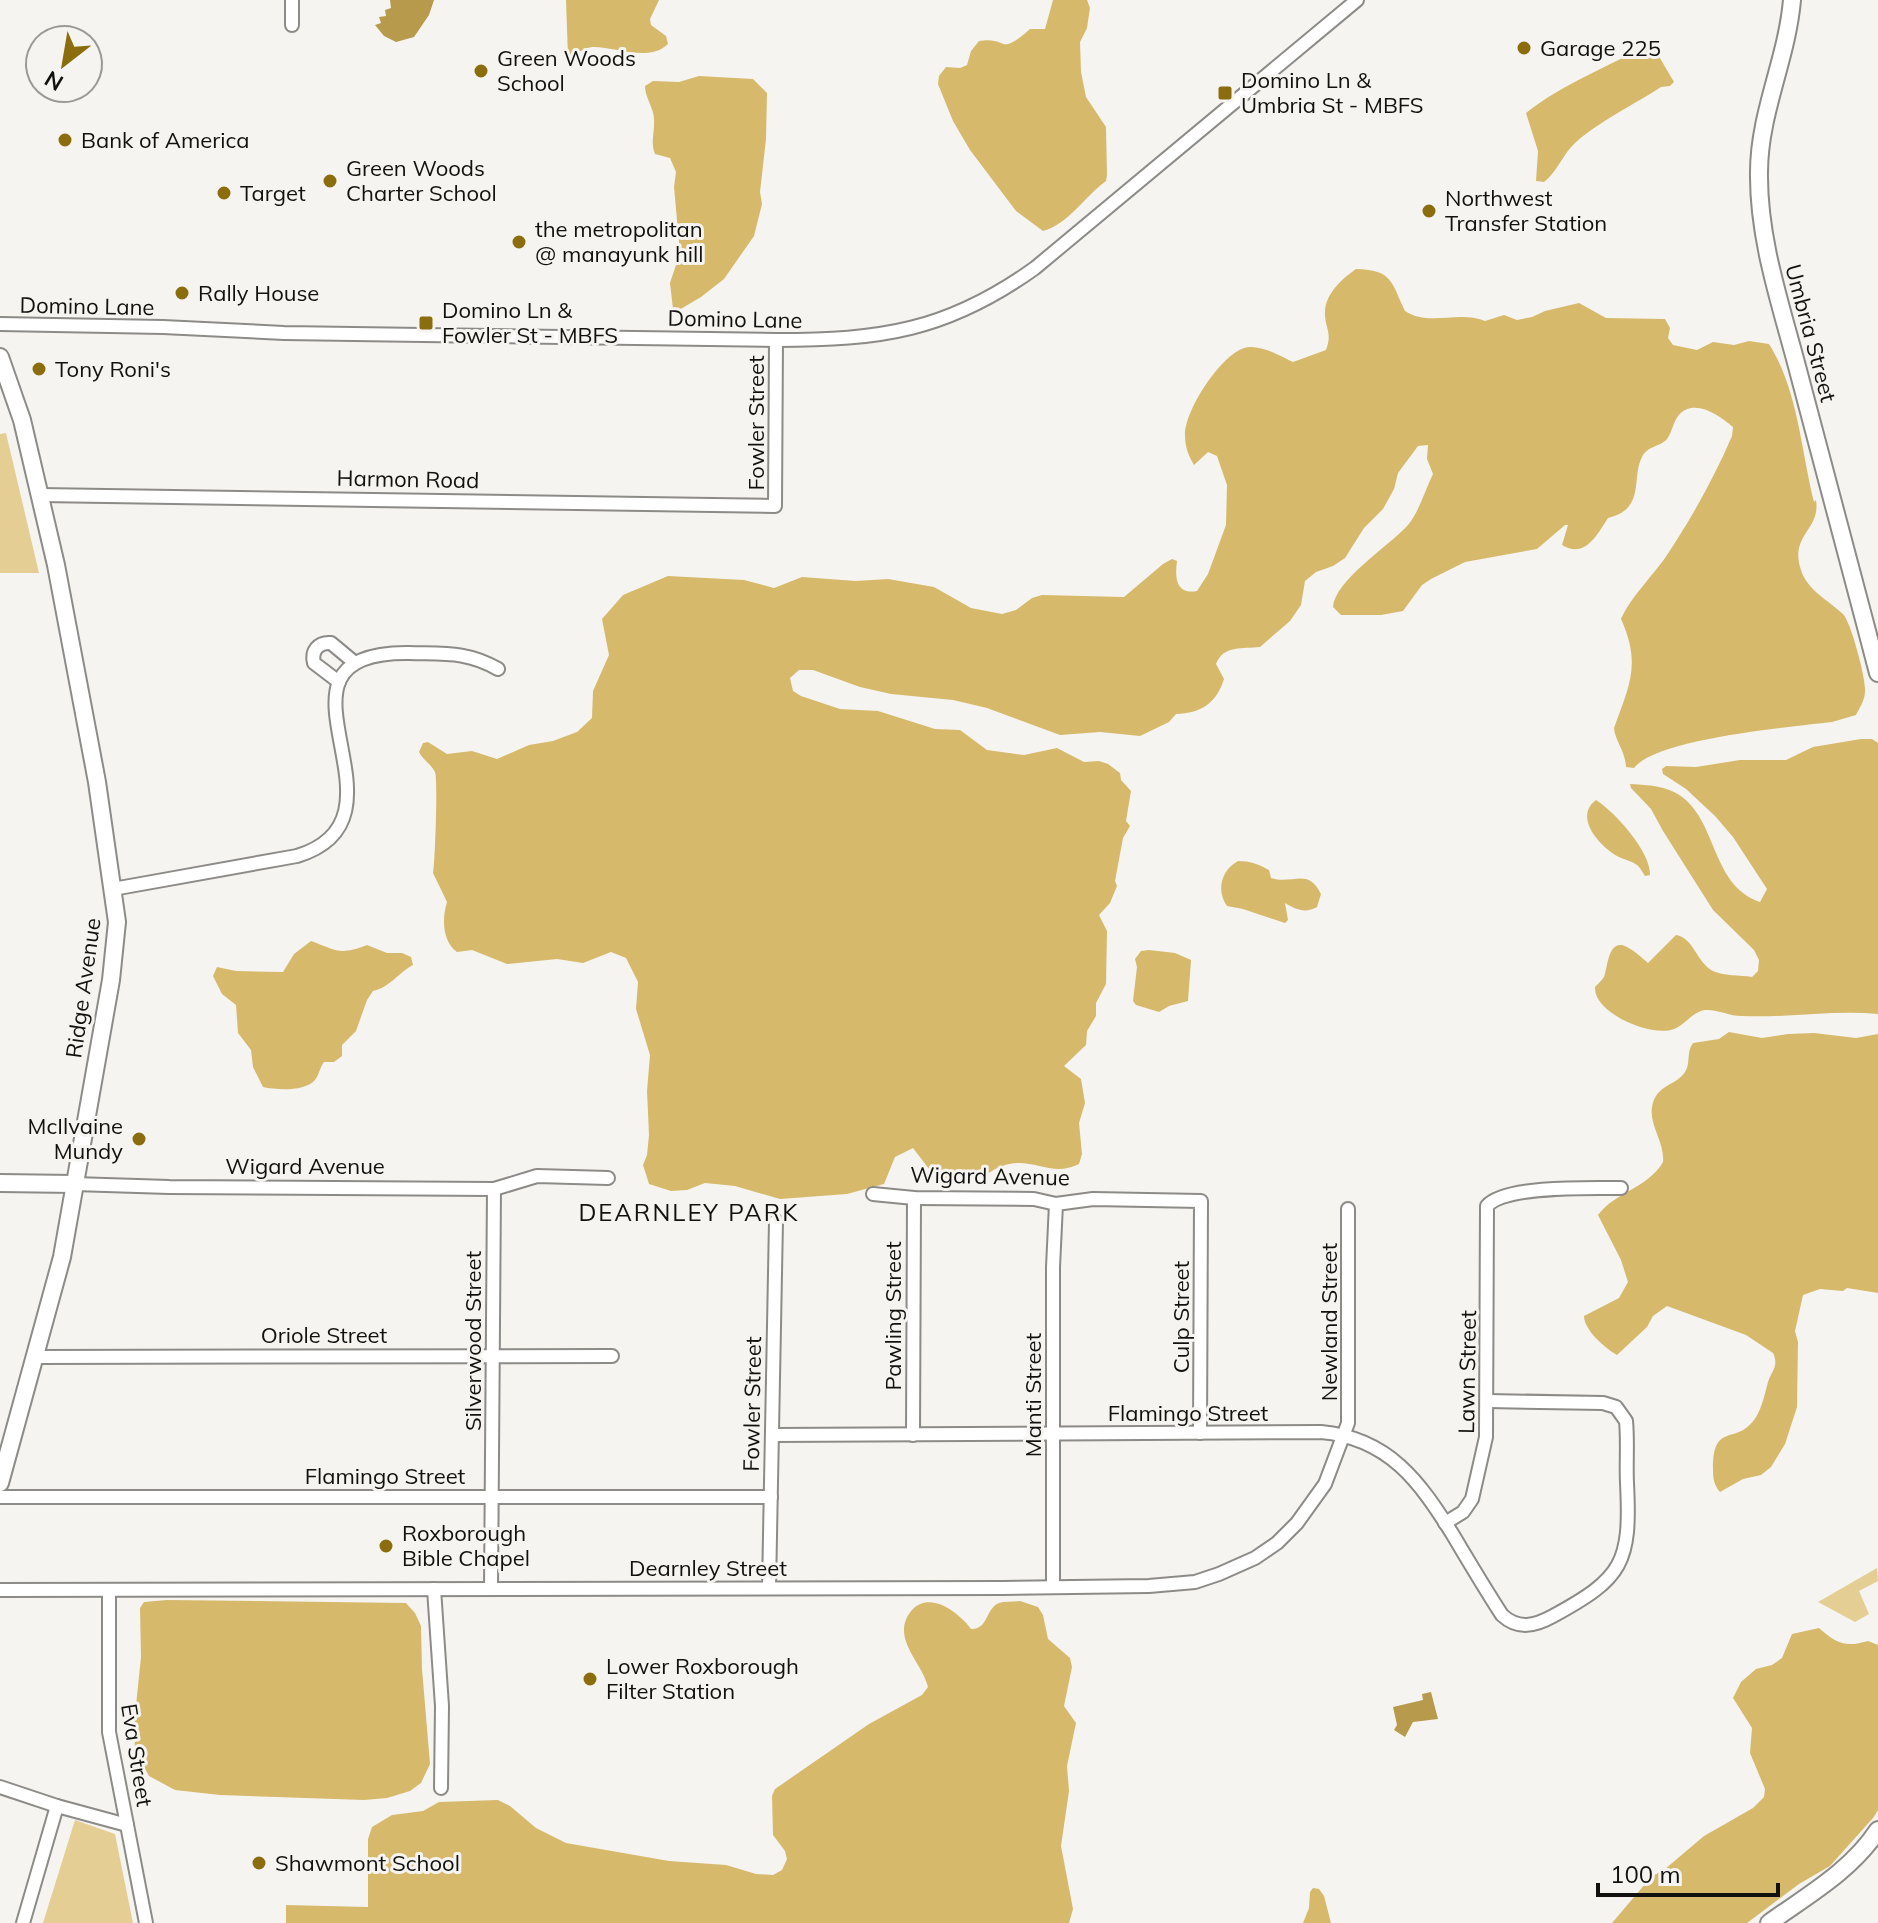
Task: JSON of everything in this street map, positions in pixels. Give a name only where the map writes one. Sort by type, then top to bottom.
[{"type":"main road","name":"Umbria Street","points":[[1792,0],[1785,47],[1761,143],[1760,217],[1843,549],[1878,673]]},
{"type":"main road","name":"Ridge Avenue","points":[[0,357],[16,401],[40,495],[80,688],[117,922],[62,1257],[0,1483]]},
{"type":"main road","name":"Wigard Avenue","points":[[0,1183],[74,1184]]},
{"type":"main road","points":[[1769,1923],[1860,1854],[1878,1830]]},
{"type":"street","points":[[292,0],[292,25]]},
{"type":"street","name":"Domino Lane","points":[[0,324],[284,333],[776,340],[838,340],[903,331],[954,315],[996,294],[1061,248],[1357,0]]},
{"type":"street","name":"Fowler Street","points":[[775,506],[776,340]]},
{"type":"street","name":"Harmon Road","points":[[40,495],[775,506]]},
{"type":"street","points":[[339,682],[314,663],[316,648],[331,643],[355,663]]},
{"type":"street","points":[[113,889],[297,856],[323,842],[343,818],[349,798],[334,708],[339,682],[355,663],[388,653],[462,654],[498,669]]},
{"type":"street","name":"Wigard Avenue","points":[[74,1184],[494,1189],[537,1176],[608,1178]]},
{"type":"street","name":"Lawn Street","points":[[1445,1523],[1463,1512],[1472,1499],[1484,1453],[1488,1401],[1487,1206],[1501,1196],[1545,1190],[1621,1188]]},
{"type":"street","name":"Silverwood Street","points":[[491,1589],[494,1189]]},
{"type":"street","name":"Wigard Avenue","points":[[873,1194],[914,1198],[1034,1199],[1056,1204],[1093,1199],[1201,1201]]},
{"type":"street","name":"Pawling Street","points":[[913,1435],[914,1198]]},
{"type":"street","name":"Culp Street","points":[[1200,1433],[1201,1201]]},
{"type":"street","name":"Manti Street","points":[[1053,1587],[1056,1204]]},
{"type":"street","name":"Newland Street","points":[[1345,1435],[1349,1420],[1348,1209]]},
{"type":"street","name":"Fowler Street","points":[[769,1588],[776,1221]]},
{"type":"street","name":"Oriole Street","points":[[35,1357],[612,1356]]},
{"type":"street","name":"Flamingo Street","points":[[772,1435],[1321,1432],[1345,1435],[1382,1453],[1408,1472],[1427,1493],[1502,1615],[1512,1623],[1533,1625],[1553,1617],[1596,1589],[1616,1569],[1625,1551],[1628,1505],[1626,1421],[1616,1407],[1603,1403],[1488,1401]]},
{"type":"street","name":"Dearnley Street","points":[[0,1590],[1180,1584],[1243,1564],[1277,1543],[1306,1513],[1325,1484],[1345,1435]]},
{"type":"street","name":"Flamingo Street","points":[[0,1497],[771,1497]]},
{"type":"street","points":[[434,1589],[442,1706],[441,1788]]},
{"type":"street","name":"Eva Street","points":[[109,1590],[108,1723],[146,1923]]},
{"type":"street","points":[[0,1787],[127,1825]]},
{"type":"street","points":[[23,1923],[57,1806]]},
{"type":"street","points":[[1860,1854],[1878,1845]]},
{"type":"shaded area","points":[[390,0],[434,0],[429,15],[414,37],[396,42],[384,36],[375,25],[381,23],[379,17],[386,16],[385,10],[391,8]]},
{"type":"shaded area","points":[[566,0],[659,0],[650,19],[651,25],[666,36],[668,44],[660,50],[641,53],[592,47],[568,57]]},
{"type":"shaded area","points":[[1053,0],[1087,0],[1090,8],[1087,28],[1080,42],[1081,72],[1086,97],[1106,127],[1107,175],[1106,181],[1069,216],[1043,231],[1016,211],[970,150],[953,121],[938,84],[939,76],[946,67],[967,65],[971,51],[979,41],[1008,44],[1030,29],[1045,29]]},
{"type":"shaded area","points":[[1648,44],[1654,48],[1674,82],[1584,135],[1571,147],[1549,178],[1544,182],[1536,181],[1538,151],[1526,113],[1570,84]]},
{"type":"shaded area","points":[[699,76],[753,79],[767,93],[760,192],[762,204],[754,236],[724,279],[679,310],[673,309],[670,283],[680,253],[674,187],[676,172],[670,158],[655,154],[654,115],[645,86],[653,81],[679,82]]},
{"type":"shaded area","points":[[1356,269],[1384,275],[1393,285],[1405,311],[1424,318],[1464,317],[1485,321],[1504,315],[1517,320],[1579,303],[1606,318],[1665,319],[1670,328],[1668,338],[1673,345],[1697,350],[1713,342],[1769,344],[1793,400],[1814,502],[1816,500],[1814,519],[1802,540],[1798,558],[1804,577],[1813,589],[1843,614],[1850,628],[1865,685],[1864,697],[1856,715],[1832,722],[1696,742],[1647,758],[1634,768],[1626,767],[1614,728],[1629,686],[1632,662],[1621,619],[1683,529],[1732,436],[1733,427],[1713,413],[1698,408],[1691,408],[1678,416],[1667,439],[1644,453],[1633,500],[1628,508],[1608,518],[1595,538],[1584,547],[1570,549],[1562,545],[1568,525],[1565,525],[1537,549],[1465,562],[1431,579],[1422,585],[1403,611],[1381,615],[1341,615],[1333,607],[1343,586],[1408,525],[1419,507],[1433,474],[1427,459],[1428,445],[1418,446],[1398,473],[1394,489],[1383,509],[1364,528],[1345,558],[1305,581],[1301,605],[1290,621],[1260,647],[1234,649],[1219,658],[1216,664],[1224,679],[1217,695],[1206,706],[1193,712],[1176,714],[1169,722],[1140,736],[1100,732],[1060,735],[987,708],[953,700],[891,694],[860,687],[813,670],[799,670],[790,678],[793,691],[801,696],[840,709],[878,711],[935,729],[960,730],[987,750],[1024,755],[1057,748],[1084,762],[1108,764],[1120,773],[1121,780],[1131,791],[1126,821],[1130,826],[1123,838],[1115,881],[1117,886],[1110,903],[1099,915],[1107,931],[1106,984],[1096,1003],[1096,1016],[1087,1031],[1086,1045],[1064,1066],[1081,1079],[1085,1103],[1079,1123],[1082,1154],[1079,1164],[1067,1168],[1012,1163],[986,1175],[969,1172],[945,1178],[929,1169],[913,1148],[895,1157],[884,1184],[847,1194],[780,1199],[735,1186],[705,1183],[687,1190],[671,1191],[649,1184],[643,1165],[649,1135],[647,1091],[650,1055],[636,1009],[638,982],[626,958],[611,952],[583,963],[557,959],[507,964],[472,950],[457,952],[452,947],[444,929],[447,902],[433,873],[436,778],[435,772],[419,752],[423,743],[428,742],[447,754],[472,751],[497,759],[529,745],[553,741],[577,732],[592,718],[593,691],[609,655],[602,619],[623,595],[668,576],[744,580],[774,588],[802,577],[856,581],[888,579],[934,587],[971,608],[1002,614],[1042,595],[1124,597],[1172,559],[1177,561],[1180,587],[1197,591],[1208,574],[1226,525],[1227,485],[1217,456],[1208,452],[1194,465],[1187,450],[1187,424],[1197,399],[1225,361],[1244,348],[1262,349],[1293,362],[1326,350],[1329,339],[1325,317],[1328,298]]},
{"type":"shaded area","points":[[6,433],[39,573],[0,573],[0,434]]},
{"type":"shaded area","points":[[1872,739],[1878,743],[1878,1014],[1741,1016],[1705,1010],[1678,1027],[1664,1031],[1639,1027],[1603,1006],[1595,987],[1604,977],[1610,954],[1616,946],[1627,947],[1648,963],[1676,935],[1687,941],[1713,971],[1752,977],[1758,971],[1759,960],[1754,950],[1713,910],[1651,809],[1630,784],[1663,788],[1688,803],[1699,816],[1731,880],[1743,893],[1760,902],[1767,889],[1733,837],[1686,789],[1663,774],[1662,769],[1666,766],[1696,767],[1740,760],[1786,760],[1813,747]]},
{"type":"shaded area","points":[[1596,800],[1613,814],[1638,844],[1645,855],[1650,875],[1645,876],[1637,865],[1619,857],[1597,839],[1587,815]]},
{"type":"shaded area","points":[[1238,861],[1269,870],[1271,878],[1311,881],[1321,894],[1317,907],[1296,909],[1285,903],[1288,920],[1285,923],[1227,906],[1222,894],[1222,881]]},
{"type":"shaded area","points":[[311,941],[338,950],[367,945],[387,953],[402,953],[411,957],[413,965],[384,987],[373,991],[356,1031],[342,1045],[342,1056],[334,1062],[324,1062],[315,1080],[297,1088],[263,1087],[253,1067],[251,1050],[238,1033],[236,1005],[222,994],[213,976],[217,967],[236,971],[283,972],[294,954]]},
{"type":"shaded area","points":[[1141,951],[1175,953],[1191,960],[1188,1001],[1159,1012],[1136,1005],[1133,1001],[1135,959]]},
{"type":"shaded area","points":[[1729,1032],[1762,1038],[1814,1033],[1856,1038],[1878,1034],[1878,1293],[1847,1288],[1843,1291],[1820,1289],[1803,1295],[1795,1331],[1798,1342],[1797,1407],[1785,1444],[1771,1467],[1761,1475],[1743,1479],[1720,1492],[1713,1476],[1717,1444],[1749,1426],[1756,1417],[1775,1365],[1773,1353],[1746,1335],[1667,1306],[1653,1316],[1647,1327],[1617,1355],[1591,1333],[1584,1316],[1619,1298],[1628,1282],[1621,1260],[1598,1215],[1613,1201],[1649,1178],[1663,1162],[1652,1114],[1654,1099],[1685,1072],[1693,1043],[1719,1039]]},
{"type":"shaded area","points":[[1877,1568],[1878,1581],[1859,1591],[1869,1614],[1855,1622],[1818,1602]]},
{"type":"shaded area","points":[[1020,1601],[1038,1607],[1048,1639],[1070,1658],[1072,1667],[1064,1706],[1076,1723],[1067,1766],[1069,1791],[1061,1846],[1073,1909],[1069,1923],[286,1923],[286,1905],[368,1907],[368,1839],[372,1827],[392,1815],[423,1811],[439,1802],[498,1800],[536,1828],[566,1843],[669,1861],[726,1865],[756,1874],[773,1875],[782,1870],[787,1859],[773,1835],[772,1796],[775,1789],[869,1724],[922,1695],[928,1687],[905,1640],[906,1620],[912,1610],[926,1602],[940,1604],[955,1613],[971,1629],[981,1626],[999,1603]]},
{"type":"shaded area","points":[[144,1602],[406,1603],[421,1626],[430,1764],[421,1783],[410,1791],[387,1798],[364,1800],[220,1795],[175,1790],[149,1776],[135,1751],[134,1725],[141,1657],[140,1608]]},
{"type":"shaded area","points":[[1819,1628],[1841,1643],[1868,1641],[1878,1645],[1878,1810],[1873,1818],[1830,1866],[1799,1884],[1747,1923],[1612,1923],[1651,1877],[1704,1836],[1753,1808],[1764,1797],[1765,1789],[1750,1753],[1752,1728],[1733,1698],[1741,1682],[1756,1669],[1772,1665],[1782,1658],[1792,1634]]},
{"type":"shaded area","points":[[1431,1692],[1438,1719],[1413,1722],[1405,1737],[1394,1730],[1397,1725],[1393,1707],[1423,1700],[1422,1694]]},
{"type":"shaded area","points":[[75,1820],[115,1834],[133,1923],[43,1923]]},
{"type":"shaded area","points":[[1313,1888],[1319,1889],[1324,1896],[1331,1923],[1303,1923]]},
{"type":"place","name":"Garage 225","points":[[1524,48]]},
{"type":"place","name":"Green Woods School","points":[[481,71]]},
{"type":"place","name":"Domino Ln & Umbria St - MBFS","points":[[1225,93]]},
{"type":"place","name":"Bank of America","points":[[65,140]]},
{"type":"place","name":"Green Woods Charter School","points":[[330,181]]},
{"type":"place","name":"Target","points":[[224,193]]},
{"type":"place","name":"Northwest Transfer Station","points":[[1429,211]]},
{"type":"place","name":"the metropolitan @ manayunk hill","points":[[519,242]]},
{"type":"place","name":"Rally House","points":[[182,293]]},
{"type":"place","name":"Domino Ln & Fowler St - MBFS","points":[[426,323]]},
{"type":"place","name":"Tony Roni's","points":[[39,369]]},
{"type":"place","name":"McIlvaine Mundy","points":[[139,1139]]},
{"type":"place","name":"Roxborough Bible Chapel","points":[[386,1546]]},
{"type":"place","name":"Lower Roxborough Filter Station","points":[[590,1679]]},
{"type":"place","name":"Shawmont School","points":[[259,1863]]},
{"type":"district","name":"DEARNLEY PARK","points":[[689,1213]]}]
